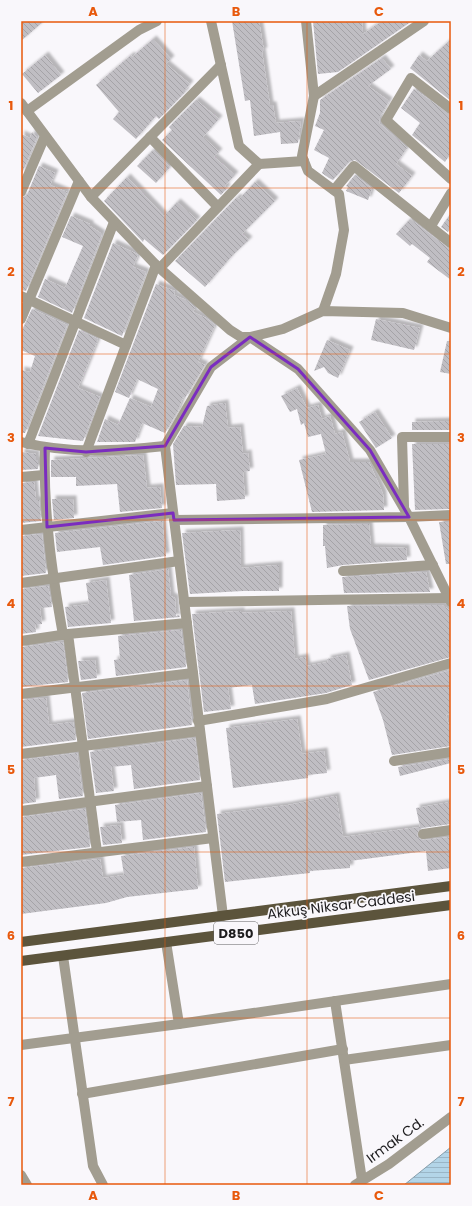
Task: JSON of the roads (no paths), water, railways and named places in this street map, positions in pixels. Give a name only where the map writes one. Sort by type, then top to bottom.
[{"type":"main road","name":"Akkuş Niksar Caddesi","points":[[21,942],[451,886]]},
{"type":"main road","name":"Akkuş Niksar Caddesi","points":[[21,961],[451,905]]},
{"type":"street","points":[[157,21],[139,30],[23,107],[91,197],[114,222],[158,267],[230,330],[241,337],[250,337],[284,329],[323,311],[403,313],[451,328]]},
{"type":"street","points":[[211,21],[239,146],[259,164]]},
{"type":"street","points":[[306,21],[314,96],[302,156],[308,171],[339,194],[344,230],[336,274],[323,311]]},
{"type":"street","points":[[314,96],[424,21]]},
{"type":"street","points":[[91,197],[221,65]]},
{"type":"street","points":[[451,109],[411,78],[386,120],[451,179]]},
{"type":"street","points":[[21,192],[45,136]]},
{"type":"street","points":[[150,137],[218,207]]},
{"type":"street","points":[[86,452],[126,345],[158,267],[259,164],[304,161]]},
{"type":"street","points":[[334,190],[354,166],[431,226],[451,244]]},
{"type":"street","points":[[21,320],[25,298],[79,181]]},
{"type":"street","points":[[431,226],[451,193]]},
{"type":"street","points":[[114,222],[76,321],[24,443],[45,448],[86,452],[165,446]]},
{"type":"street","points":[[25,298],[126,345]]},
{"type":"street","points":[[222,916],[165,446],[211,367],[250,337]]},
{"type":"street","points":[[184,602],[450,600],[409,517],[370,450],[298,370],[250,337]]},
{"type":"street","points":[[404,508],[402,437],[451,437]]},
{"type":"street","points":[[45,448],[44,475],[47,527],[53,579],[76,688],[97,852]]},
{"type":"street","points":[[21,477],[44,475]]},
{"type":"street","points":[[21,530],[173,516],[409,517],[451,515]]},
{"type":"street","points":[[21,583],[179,561]]},
{"type":"street","points":[[343,571],[433,565]]},
{"type":"street","points":[[21,641],[65,635],[187,623]]},
{"type":"street","points":[[198,721],[327,699],[451,663]]},
{"type":"street","points":[[21,694],[193,673]]},
{"type":"street","points":[[21,754],[200,731]]},
{"type":"street","points":[[394,761],[451,752]]},
{"type":"street","points":[[21,811],[207,786]]},
{"type":"street","points":[[423,834],[451,830]]},
{"type":"street","points":[[21,862],[213,838]]},
{"type":"street","points":[[166,942],[179,1024]]},
{"type":"street","points":[[63,956],[93,1166],[104,1185]]},
{"type":"street","points":[[21,1045],[74,1039],[451,984]]},
{"type":"street","points":[[335,1001],[343,1049],[359,1183]]},
{"type":"street","points":[[344,1060],[451,1045]]},
{"type":"street","points":[[82,1094],[343,1049]]},
{"type":"street","name":"Irmak Cd.","points":[[359,1183],[390,1164],[451,1117]]},
{"type":"street","points":[[21,1175],[27,1185]]},
{"type":"water","points":[[451,1147],[451,1185],[404,1185]]}]
